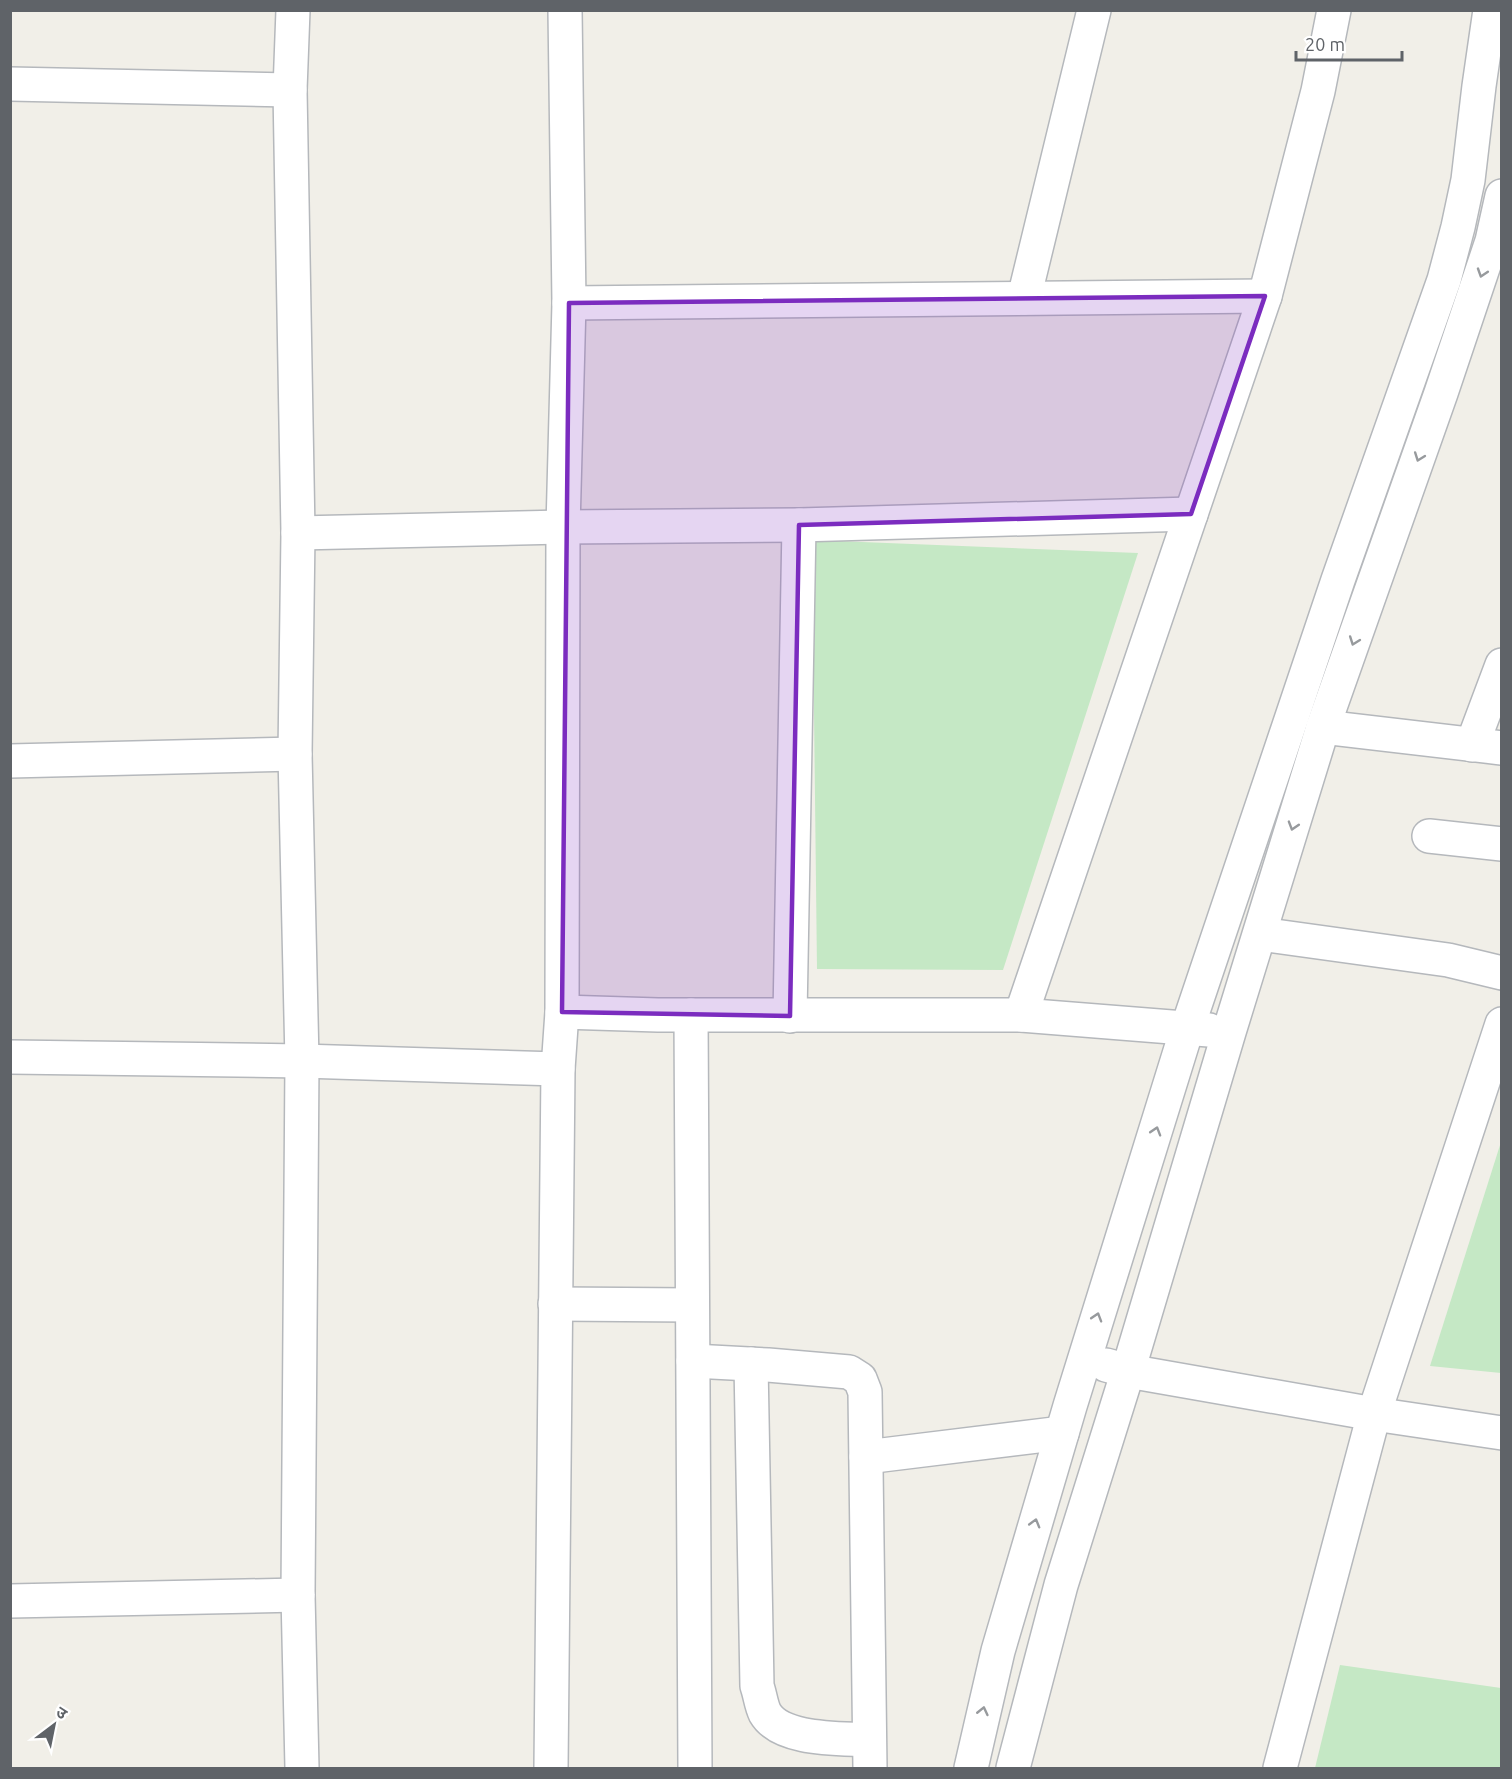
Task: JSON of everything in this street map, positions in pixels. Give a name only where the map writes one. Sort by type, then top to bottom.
[{"type":"street","points":[[293,10],[290,90],[298,533],[295,754],[302,1060],[298,1595],[302,1768]]},
{"type":"street","points":[[551,1768],[558,1069],[562,1012],[563,527],[568,303],[565,10]]},
{"type":"street","points":[[1024,298],[1094,10]]},
{"type":"street","points":[[1021,1015],[1265,296],[1318,91],[1334,10]]},
{"type":"street","points":[[971,1768],[998,1651],[1084,1359],[1187,1029],[1334,592],[1444,280],[1468,180],[1490,10]]},
{"type":"street","points":[[10,84],[290,90]]},
{"type":"street","points":[[1013,1768],[1061,1585],[1128,1371],[1228,1032],[1323,727],[1452,361],[1492,241],[1502,196]]},
{"type":"street","points":[[568,303],[1265,296]]},
{"type":"street","points":[[298,533],[799,525],[1191,514]]},
{"type":"street","points":[[790,1016],[799,525]]},
{"type":"street","points":[[1323,727],[1487,747],[1502,665]]},
{"type":"street","points":[[10,761],[295,754]]},
{"type":"street","points":[[1429,836],[1502,844]]},
{"type":"street","points":[[1260,934],[1448,960],[1502,973]]},
{"type":"street","points":[[562,1012],[790,1016],[1021,1015],[1228,1032]]},
{"type":"street","points":[[691,1015],[695,1768]]},
{"type":"street","points":[[1280,1768],[1374,1414],[1502,1024]]},
{"type":"street","points":[[10,1057],[302,1060],[558,1069]]},
{"type":"street","points":[[555,1304],[692,1305]]},
{"type":"street","points":[[1084,1359],[1128,1371],[1374,1414],[1502,1433]]},
{"type":"street","points":[[693,1361],[751,1364],[849,1372],[860,1379],[865,1392],[870,1754],[797,1734],[778,1726],[766,1714],[757,1686],[751,1364]]},
{"type":"street","points":[[866,1457],[1062,1433]]},
{"type":"street","points":[[10,1601],[298,1595]]},
{"type":"highlighted area","points":[[1265,296],[1191,514],[799,525],[790,1016],[562,1012],[569,303]]},
{"type":"green space","points":[[812,540],[1138,553],[1003,970],[817,969]]},
{"type":"green space","points":[[1501,1142],[1501,1373],[1430,1366]]},
{"type":"green space","points":[[1340,1665],[1501,1688],[1501,1768],[1315,1768]]}]
